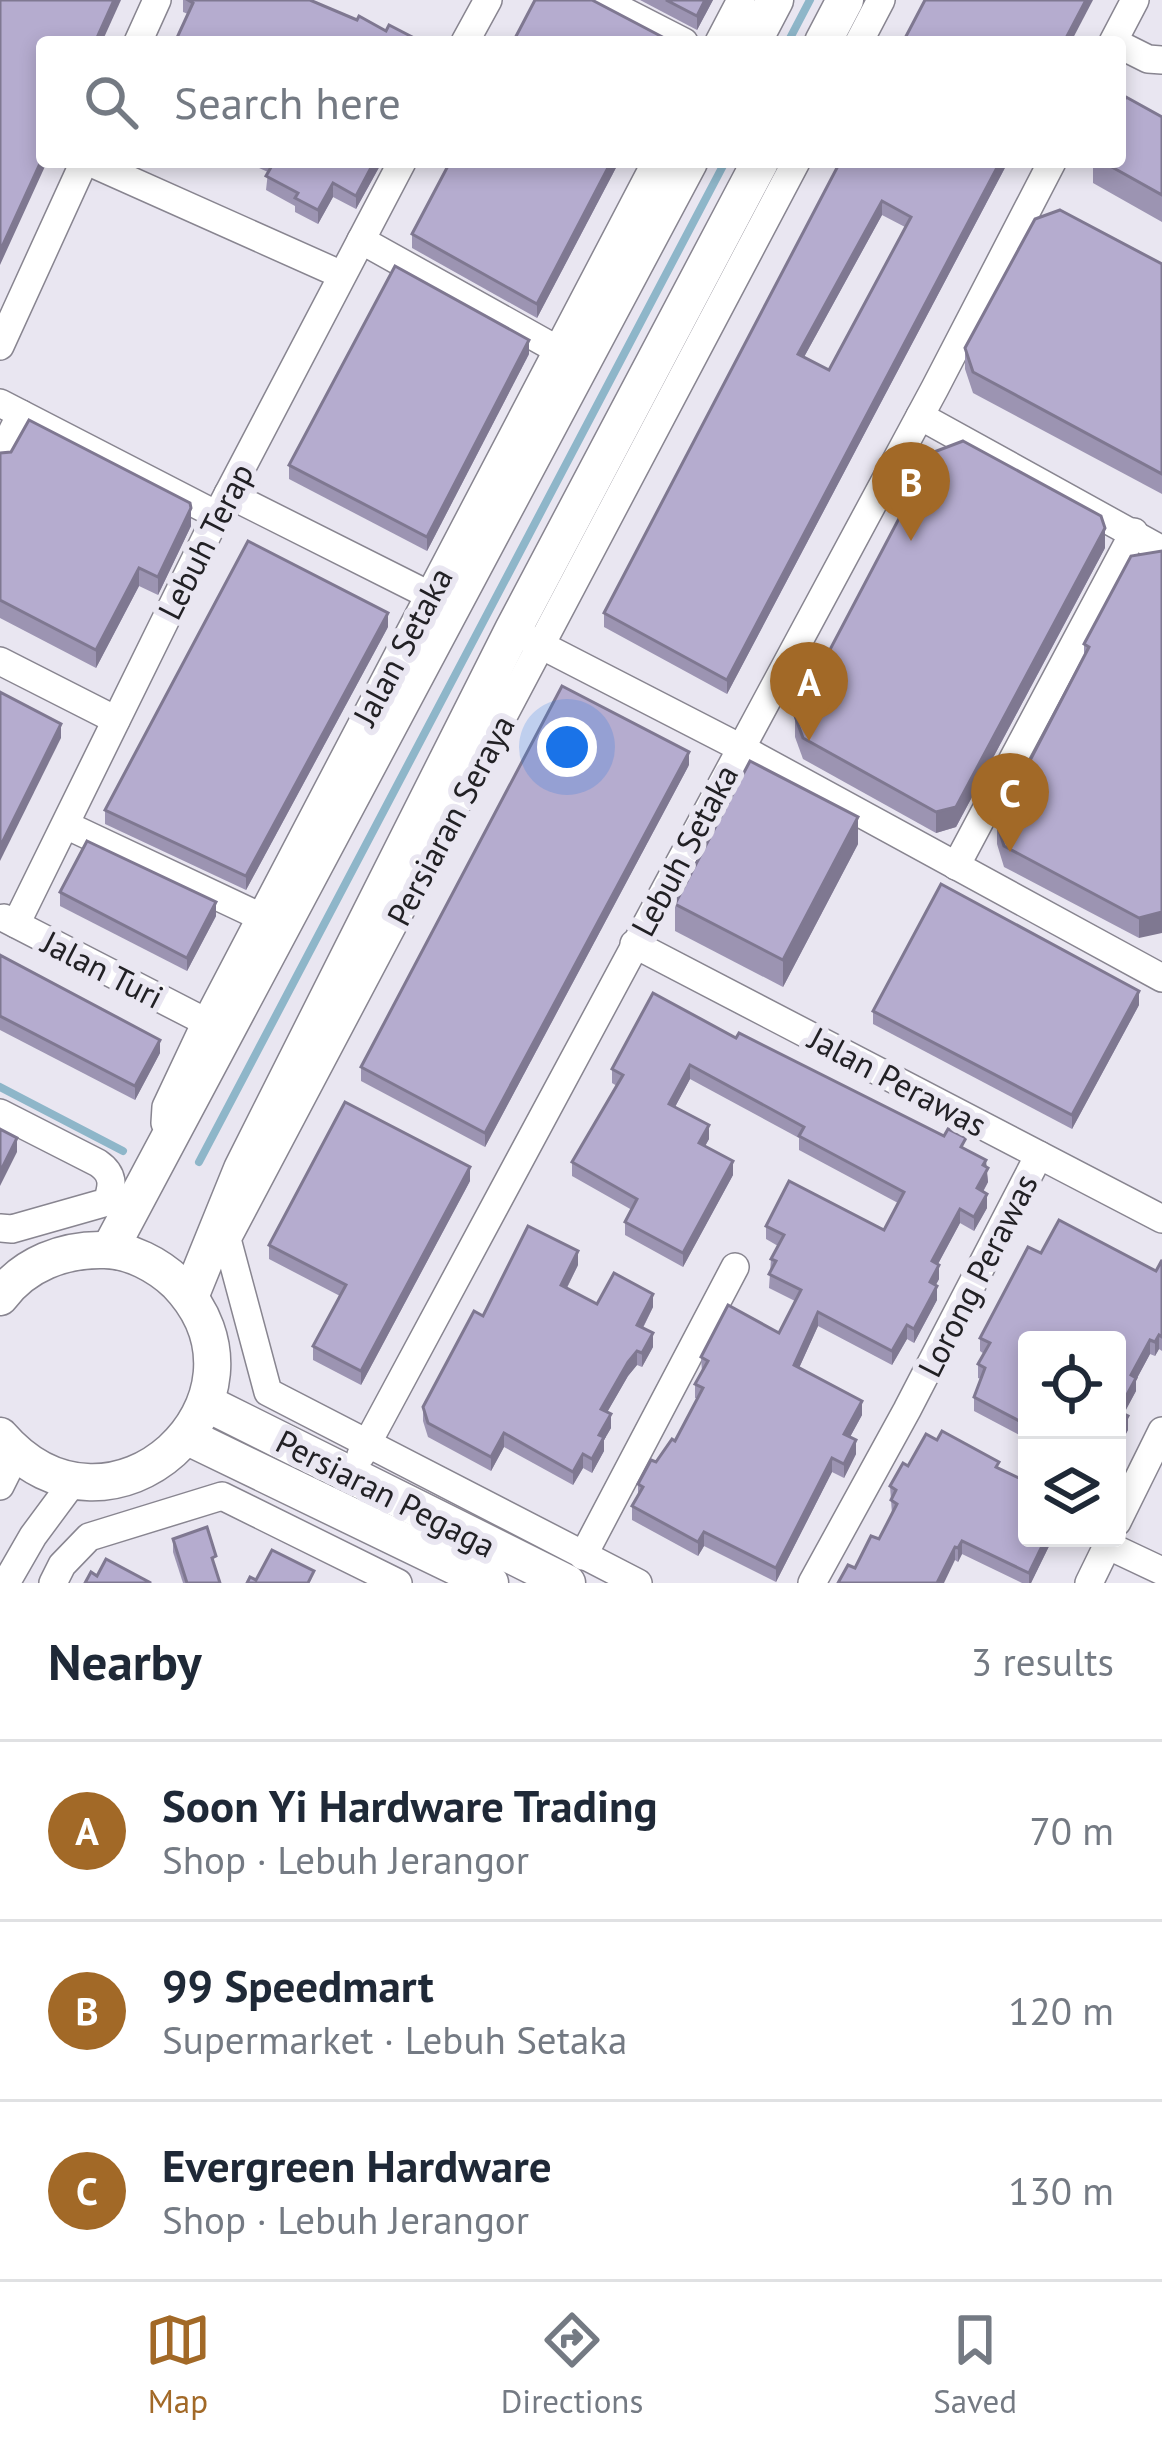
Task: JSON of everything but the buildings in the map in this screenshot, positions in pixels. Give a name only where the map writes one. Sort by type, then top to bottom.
[{"type":"main road","points":[[756,36],[775,0]]},
{"type":"main road","points":[[826,36],[845,0]]},
{"type":"main road","points":[[110,1250],[686,168]]},
{"type":"main road","name":"Persiaran Seraya","points":[[190,1297],[242,1169],[528,638],[757,168]]},
{"type":"main road","points":[[2,1290],[37,1264],[72,1250],[110,1250],[154,1266],[190,1297],[206,1330],[212,1366],[206,1402],[188,1437],[164,1460],[136,1475],[106,1483],[74,1482],[5,1459]]},
{"type":"main road","name":"Persiaran Pegaga","points":[[206,1402],[359,1458],[575,1570]]},
{"type":"main road","name":"Persiaran Pegaga","points":[[188,1437],[490,1583]]},
{"type":"street","points":[[141,36],[157,0]]},
{"type":"street","points":[[468,36],[488,0]]},
{"type":"street","points":[[602,0],[672,36]]},
{"type":"street","points":[[722,36],[741,0]]},
{"type":"street","points":[[862,36],[880,0]]},
{"type":"street","points":[[1118,36],[1135,0]]},
{"type":"street","points":[[1126,48],[1162,60]]},
{"type":"street","points":[[0,346],[84,168]]},
{"type":"street","points":[[101,168],[342,275]]},
{"type":"street","name":"Lebuh Terap","points":[[8,920],[66,825],[222,505],[399,168]]},
{"type":"street","name":"Jalan Setaka","points":[[172,1132],[163,1121],[166,1107],[206,1022],[653,168]]},
{"type":"street","name":"Persiaran Seraya","points":[[359,1458],[268,1392],[227,1239],[528,638],[793,168]]},
{"type":"street","name":"Lebuh Setaka","points":[[359,1458],[1049,168]]},
{"type":"street","points":[[361,239],[558,350]]},
{"type":"street","points":[[0,456],[11,408],[429,595]]},
{"type":"street","points":[[920,416],[1162,550]]},
{"type":"street","points":[[956,866],[1135,532]]},
{"type":"street","points":[[528,638],[739,747],[1162,978]]},
{"type":"street","points":[[0,661],[116,720]]},
{"type":"street","points":[[66,825],[260,917]]},
{"type":"street","name":"Jalan Turi","points":[[8,920],[206,1022]]},
{"type":"street","name":"Jalan Perawas","points":[[634,944],[1162,1219]]},
{"type":"street","points":[[0,1114],[98,1163],[109,1170],[113,1185],[107,1202],[12,1229],[0,1228]]},
{"type":"street","name":"Lorong Perawas","points":[[812,1583],[1039,1155]]},
{"type":"street","points":[[638,1583],[575,1570],[735,1267]]},
{"type":"street","points":[[1126,1506],[1162,1430]]},
{"type":"street","points":[[6,1583],[33,1536],[74,1482]]},
{"type":"street","points":[[53,1583],[62,1565],[89,1537],[221,1496],[398,1583]]},
{"type":"street","points":[[1126,1545],[1162,1571]]},
{"type":"street","points":[[1089,1583],[1106,1547]]},
{"type":"waterway","points":[[791,36],[810,0]]},
{"type":"waterway","points":[[199,1162],[722,168]]},
{"type":"waterway","points":[[0,1087],[123,1151]]},
{"type":"place","name":"99 Speedmart","points":[[911,541]]},
{"type":"place","name":"Soon Yi Hardware Trading","points":[[809,741]]},
{"type":"place","name":"Evergreen Hardware","points":[[1010,852]]}]
